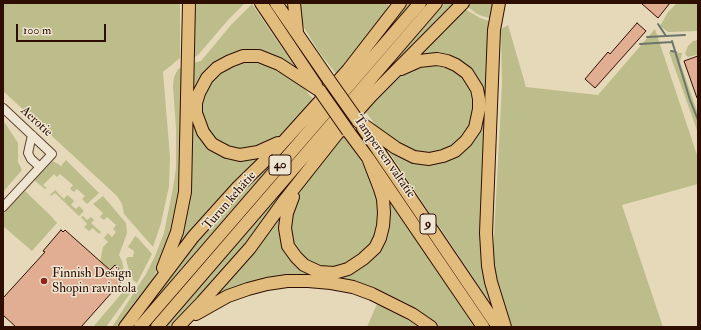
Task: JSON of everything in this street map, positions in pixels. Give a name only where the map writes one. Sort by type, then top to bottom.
[{"type":"highway","points":[[155,287],[177,232],[185,192],[189,3]]},
{"type":"highway","name":"Tampereen valtatie","points":[[261,3],[483,327]]},
{"type":"highway","name":"Tampereen valtatie","points":[[276,3],[498,326]]},
{"type":"highway","points":[[294,3],[298,36]]},
{"type":"highway","points":[[386,21],[393,3]]},
{"type":"highway","points":[[125,327],[193,237],[288,137],[348,70],[400,3]]},
{"type":"highway","name":"Turun kehätie","points":[[140,327],[420,3]]},
{"type":"highway","name":"Turun kehätie","points":[[156,327],[436,3]]},
{"type":"highway","points":[[179,326],[239,261],[337,134],[462,3]]},
{"type":"highway","points":[[498,326],[488,266],[486,233],[494,30],[499,3]]},
{"type":"highway","points":[[288,137],[265,150],[252,154],[234,154],[218,148],[205,136],[197,118],[196,103],[204,83],[213,71],[225,63],[243,56],[256,56],[268,58],[279,64],[320,91]]},
{"type":"highway","points":[[358,121],[401,151],[414,157],[440,157],[450,154],[459,148],[470,136],[476,123],[479,109],[479,99],[475,85],[470,76],[464,70],[447,61],[431,59],[411,64],[393,74]]},
{"type":"highway","points":[[300,180],[286,216],[285,233],[288,246],[298,259],[312,270],[330,273],[344,271],[363,259],[374,248],[380,238],[383,226],[384,213],[380,189],[368,158]]},
{"type":"highway","points":[[179,326],[207,307],[248,289],[274,283],[308,281],[331,283],[372,294],[412,314],[431,327]]},
{"type":"street","name":"Aerotie","points":[[3,108],[52,154],[40,167]]},
{"type":"street","points":[[3,207],[40,167],[31,159],[28,153],[32,136]]},
{"type":"green space","points":[[3,3],[180,3],[180,58],[163,72],[170,157],[169,186],[161,223],[153,247],[124,214],[122,204],[117,196],[3,91]]},
{"type":"green space","points":[[192,3],[245,3],[228,20],[198,55],[193,58]]},
{"type":"green space","points":[[298,3],[389,3],[386,12],[337,75],[319,52],[303,26]]},
{"type":"green space","points":[[404,3],[413,3],[133,327],[129,327],[181,258]]},
{"type":"green space","points":[[445,3],[458,3],[192,307],[172,327],[165,327],[402,51]]},
{"type":"green space","points":[[471,3],[496,3],[493,19],[477,14],[468,7]]},
{"type":"green space","points":[[677,3],[698,3],[698,31],[668,32],[660,26],[668,12]]},
{"type":"green space","points":[[252,4],[299,73],[247,52],[195,91],[212,148],[267,152],[168,264],[175,247],[193,63],[201,61],[231,25]]},
{"type":"green space","points":[[465,9],[480,18],[492,22],[490,302],[384,145],[424,163],[478,131],[471,71],[415,58]]},
{"type":"green space","points":[[508,25],[526,87],[598,95],[655,29],[698,158],[698,184],[622,205],[663,327],[513,327],[509,320],[500,297],[494,269],[493,254],[502,85],[501,29]]},
{"type":"green space","points":[[698,40],[698,56],[688,57],[685,54],[688,46],[693,41]]},
{"type":"green space","points":[[669,52],[682,53],[680,62],[698,114],[698,133]]},
{"type":"green space","points":[[262,60],[299,83],[315,101],[282,136],[276,140],[249,150],[226,147],[208,133],[200,105],[209,81],[236,61]]},
{"type":"green space","points":[[430,62],[456,70],[472,88],[475,109],[465,136],[441,153],[416,153],[387,136],[377,127],[364,110],[397,75]]},
{"type":"green space","points":[[185,66],[182,169],[177,216],[163,258],[153,278],[120,327],[112,327],[146,274],[164,233],[176,168],[174,77],[178,69]]},
{"type":"green space","points":[[3,120],[18,143],[18,162],[22,170],[3,192]]},
{"type":"green space","points":[[356,127],[486,316],[482,318],[354,129]]},
{"type":"green space","points":[[343,135],[367,170],[376,187],[380,217],[373,242],[355,262],[326,270],[304,261],[290,237],[292,208],[305,181]]},
{"type":"green space","points":[[66,160],[99,193],[87,204],[82,199],[85,196],[77,189],[74,192],[70,189],[73,185],[60,174],[57,177],[54,174],[43,185],[47,188],[45,189],[34,180],[53,161],[61,166]]},
{"type":"green space","points":[[55,190],[64,199],[67,195],[70,197],[74,201],[71,205],[76,209],[79,206],[84,211],[79,216],[55,193],[51,196],[50,195]]},
{"type":"green space","points":[[25,191],[57,223],[32,251],[3,226],[3,214]]},
{"type":"green space","points":[[385,193],[474,327],[435,327],[424,319],[313,279],[204,305],[286,205],[282,240],[317,275],[374,253]]},
{"type":"green space","points":[[103,196],[126,223],[127,233],[119,255],[122,261],[125,276],[122,281],[100,262],[103,247],[108,242],[104,238],[108,233],[112,237],[116,232],[113,229],[116,225],[107,217],[104,220],[100,217],[103,213],[93,204]]},
{"type":"green space","points":[[83,216],[87,220],[91,217],[94,220],[91,223],[101,232],[99,234],[93,228],[89,231],[84,227],[87,224],[81,217]]},
{"type":"green space","points":[[135,236],[152,254],[137,283],[130,275],[126,259],[128,257],[133,257],[134,251],[128,247]]},
{"type":"green space","points":[[129,281],[131,291],[129,295],[106,327],[93,327],[128,286]]},
{"type":"green space","points":[[377,304],[397,313],[418,327],[367,327]]},
{"type":"building","points":[[641,3],[670,3],[658,18]]},
{"type":"building","points":[[637,23],[646,31],[595,88],[585,79],[608,52],[610,54]]},
{"type":"building","points":[[698,56],[698,98],[697,98],[684,61]]},
{"type":"building","points":[[61,230],[63,232],[65,230],[110,270],[115,265],[119,268],[114,274],[122,281],[81,327],[16,327],[3,315],[3,298],[45,252],[43,251]]},
{"type":"waterway","points":[[658,24],[666,36]]},
{"type":"waterway","points":[[647,37],[685,35]]},
{"type":"waterway","points":[[672,41],[690,100],[698,120]]},
{"type":"waterway","points":[[640,44],[672,42]]},
{"type":"waterway","points":[[671,51],[676,52]]},
{"type":"place","name":"Finnish Design Shopin ravintola","points":[[44,281]]}]
